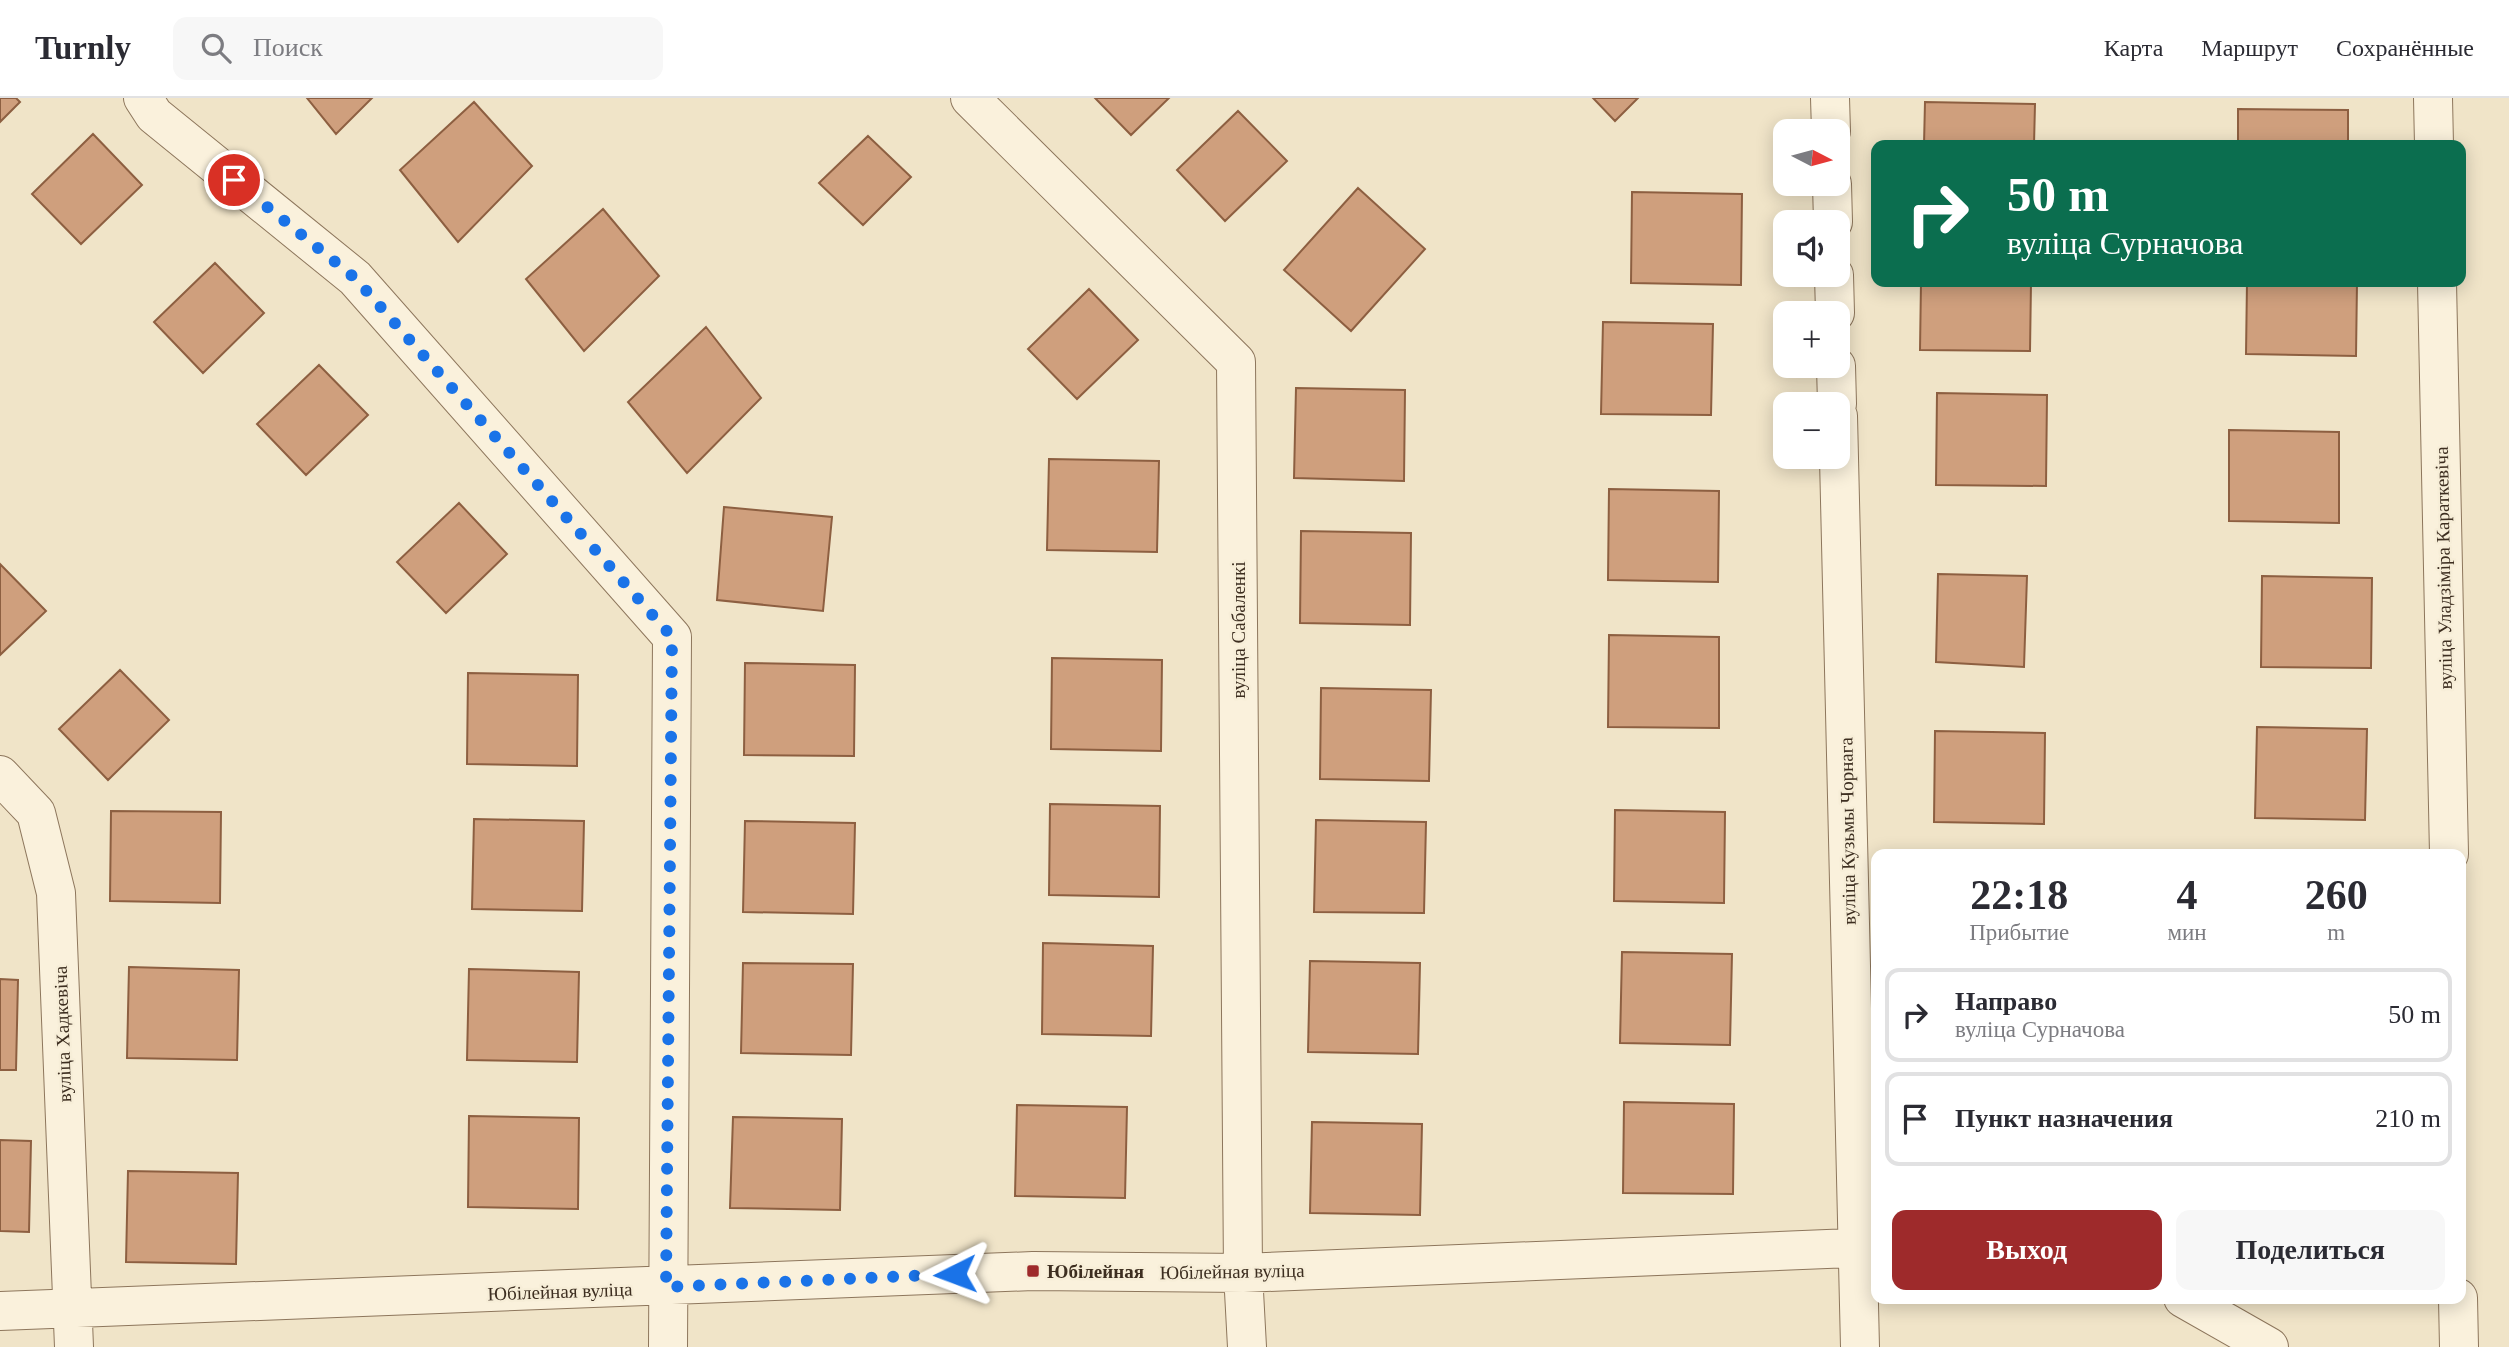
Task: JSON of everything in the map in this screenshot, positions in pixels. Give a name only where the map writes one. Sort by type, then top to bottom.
[{"type":"street","points":[[143,98],[154,115],[355,278],[672,637],[666,1287],[668,1347]]},
{"type":"street","name":"вуліца Сабаленкі","points":[[970,98],[1236,362],[1244,1273],[1247,1347]]},
{"type":"street","points":[[1830,98],[1831,119]]},
{"type":"street","points":[[2433,98],[2434,140]]},
{"type":"street","name":"вуліца Уладзіміра Караткевіча","points":[[2437,287],[2449,849]]},
{"type":"street","name":"вуліца Кузьмы Чорнага","points":[[1840,469],[1866,1247],[1860,1347]]},
{"type":"street","name":"вуліца Хадкевіча","points":[[0,775],[36,813],[56,893],[74,1347]]},
{"type":"street","name":"Юбілейная вуліца","points":[[0,1311],[1033,1271],[1244,1273],[1866,1247]]},
{"type":"street","points":[[2194,1304],[2269,1347]]},
{"type":"street","points":[[2458,1304],[2459,1347]]},
{"type":"building","points":[[0,98],[16,98],[20,102],[0,122]]},
{"type":"building","points":[[307,98],[372,98],[336,134]]},
{"type":"building","points":[[1095,98],[1169,98],[1131,135]]},
{"type":"building","points":[[1593,98],[1638,98],[1615,121]]},
{"type":"building","points":[[474,102],[532,166],[458,242],[400,170]]},
{"type":"building","points":[[1925,102],[2035,104],[2034,140],[1924,140]]},
{"type":"building","points":[[2238,109],[2348,110],[2348,140],[2238,140]]},
{"type":"building","points":[[1238,111],[1287,161],[1225,221],[1177,170]]},
{"type":"building","points":[[93,134],[142,185],[81,244],[32,194]]},
{"type":"building","points":[[868,136],[911,177],[863,225],[819,183]]},
{"type":"building","points":[[1358,188],[1425,249],[1351,331],[1284,270]]},
{"type":"building","points":[[1632,192],[1742,194],[1741,285],[1631,283]]},
{"type":"building","points":[[603,209],[659,276],[584,351],[526,279]]},
{"type":"building","points":[[215,263],[264,313],[203,373],[154,322]]},
{"type":"building","points":[[1921,287],[2031,287],[2030,351],[1920,350]]},
{"type":"building","points":[[2247,287],[2357,287],[2356,356],[2246,354]]},
{"type":"building","points":[[1089,289],[1138,340],[1077,399],[1028,349]]},
{"type":"building","points":[[1603,322],[1713,324],[1711,415],[1601,414]]},
{"type":"building","points":[[706,327],[761,398],[687,473],[628,402]]},
{"type":"building","points":[[319,365],[368,415],[306,475],[257,424]]},
{"type":"building","points":[[1296,388],[1405,390],[1404,481],[1294,478]]},
{"type":"building","points":[[1937,393],[2047,395],[2046,486],[1936,485]]},
{"type":"building","points":[[2229,430],[2339,432],[2339,523],[2229,521]]},
{"type":"building","points":[[1049,459],[1159,461],[1157,552],[1047,550]]},
{"type":"building","points":[[1609,489],[1719,491],[1718,582],[1608,580]]},
{"type":"building","points":[[459,503],[507,554],[446,613],[397,562]]},
{"type":"building","points":[[724,507],[832,517],[823,611],[717,600]]},
{"type":"building","points":[[1301,531],[1411,533],[1410,625],[1300,623]]},
{"type":"building","points":[[0,564],[46,611],[0,655]]},
{"type":"building","points":[[1938,574],[2027,576],[2024,667],[1936,662]]},
{"type":"building","points":[[2262,576],[2372,578],[2371,668],[2261,667]]},
{"type":"building","points":[[1609,635],[1719,637],[1719,728],[1608,727]]},
{"type":"building","points":[[1052,658],[1162,660],[1161,751],[1051,749]]},
{"type":"building","points":[[745,663],[855,665],[854,756],[744,755]]},
{"type":"building","points":[[120,670],[169,720],[108,780],[59,729]]},
{"type":"building","points":[[468,673],[578,675],[577,766],[467,764]]},
{"type":"building","points":[[1321,688],[1431,690],[1429,781],[1320,779]]},
{"type":"building","points":[[2257,727],[2367,729],[2365,820],[2255,818]]},
{"type":"building","points":[[1935,731],[2045,733],[2044,824],[1934,822]]},
{"type":"building","points":[[1050,804],[1160,806],[1159,897],[1049,895]]},
{"type":"building","points":[[1615,810],[1725,812],[1724,903],[1614,901]]},
{"type":"building","points":[[111,811],[221,812],[220,903],[110,901]]},
{"type":"building","points":[[474,819],[584,821],[582,911],[472,909]]},
{"type":"building","points":[[1316,820],[1426,822],[1424,913],[1314,912]]},
{"type":"building","points":[[745,821],[855,823],[853,914],[743,912]]},
{"type":"building","points":[[1043,943],[1153,946],[1151,1036],[1042,1034]]},
{"type":"building","points":[[1622,952],[1732,954],[1730,1045],[1620,1043]]},
{"type":"building","points":[[1310,961],[1420,963],[1418,1054],[1308,1052]]},
{"type":"building","points":[[743,963],[853,964],[851,1055],[741,1053]]},
{"type":"building","points":[[129,967],[239,970],[237,1060],[127,1058]]},
{"type":"building","points":[[469,969],[579,972],[577,1062],[467,1060]]},
{"type":"building","points":[[0,979],[18,980],[16,1070],[0,1070]]},
{"type":"building","points":[[1624,1102],[1734,1104],[1733,1194],[1623,1193]]},
{"type":"building","points":[[1017,1105],[1127,1107],[1125,1198],[1015,1196]]},
{"type":"building","points":[[469,1116],[579,1118],[578,1209],[468,1207]]},
{"type":"building","points":[[733,1117],[842,1119],[840,1210],[730,1208]]},
{"type":"building","points":[[1312,1122],[1422,1124],[1420,1215],[1310,1213]]},
{"type":"building","points":[[0,1140],[31,1141],[29,1232],[0,1231]]},
{"type":"building","points":[[128,1171],[238,1173],[236,1264],[126,1262]]},
{"type":"place","name":"Юбілейная","points":[[1033,1271]]},
{"type":"route","points":[[234,180],[355,278],[672,637],[666,1287],[955,1274]]}]
